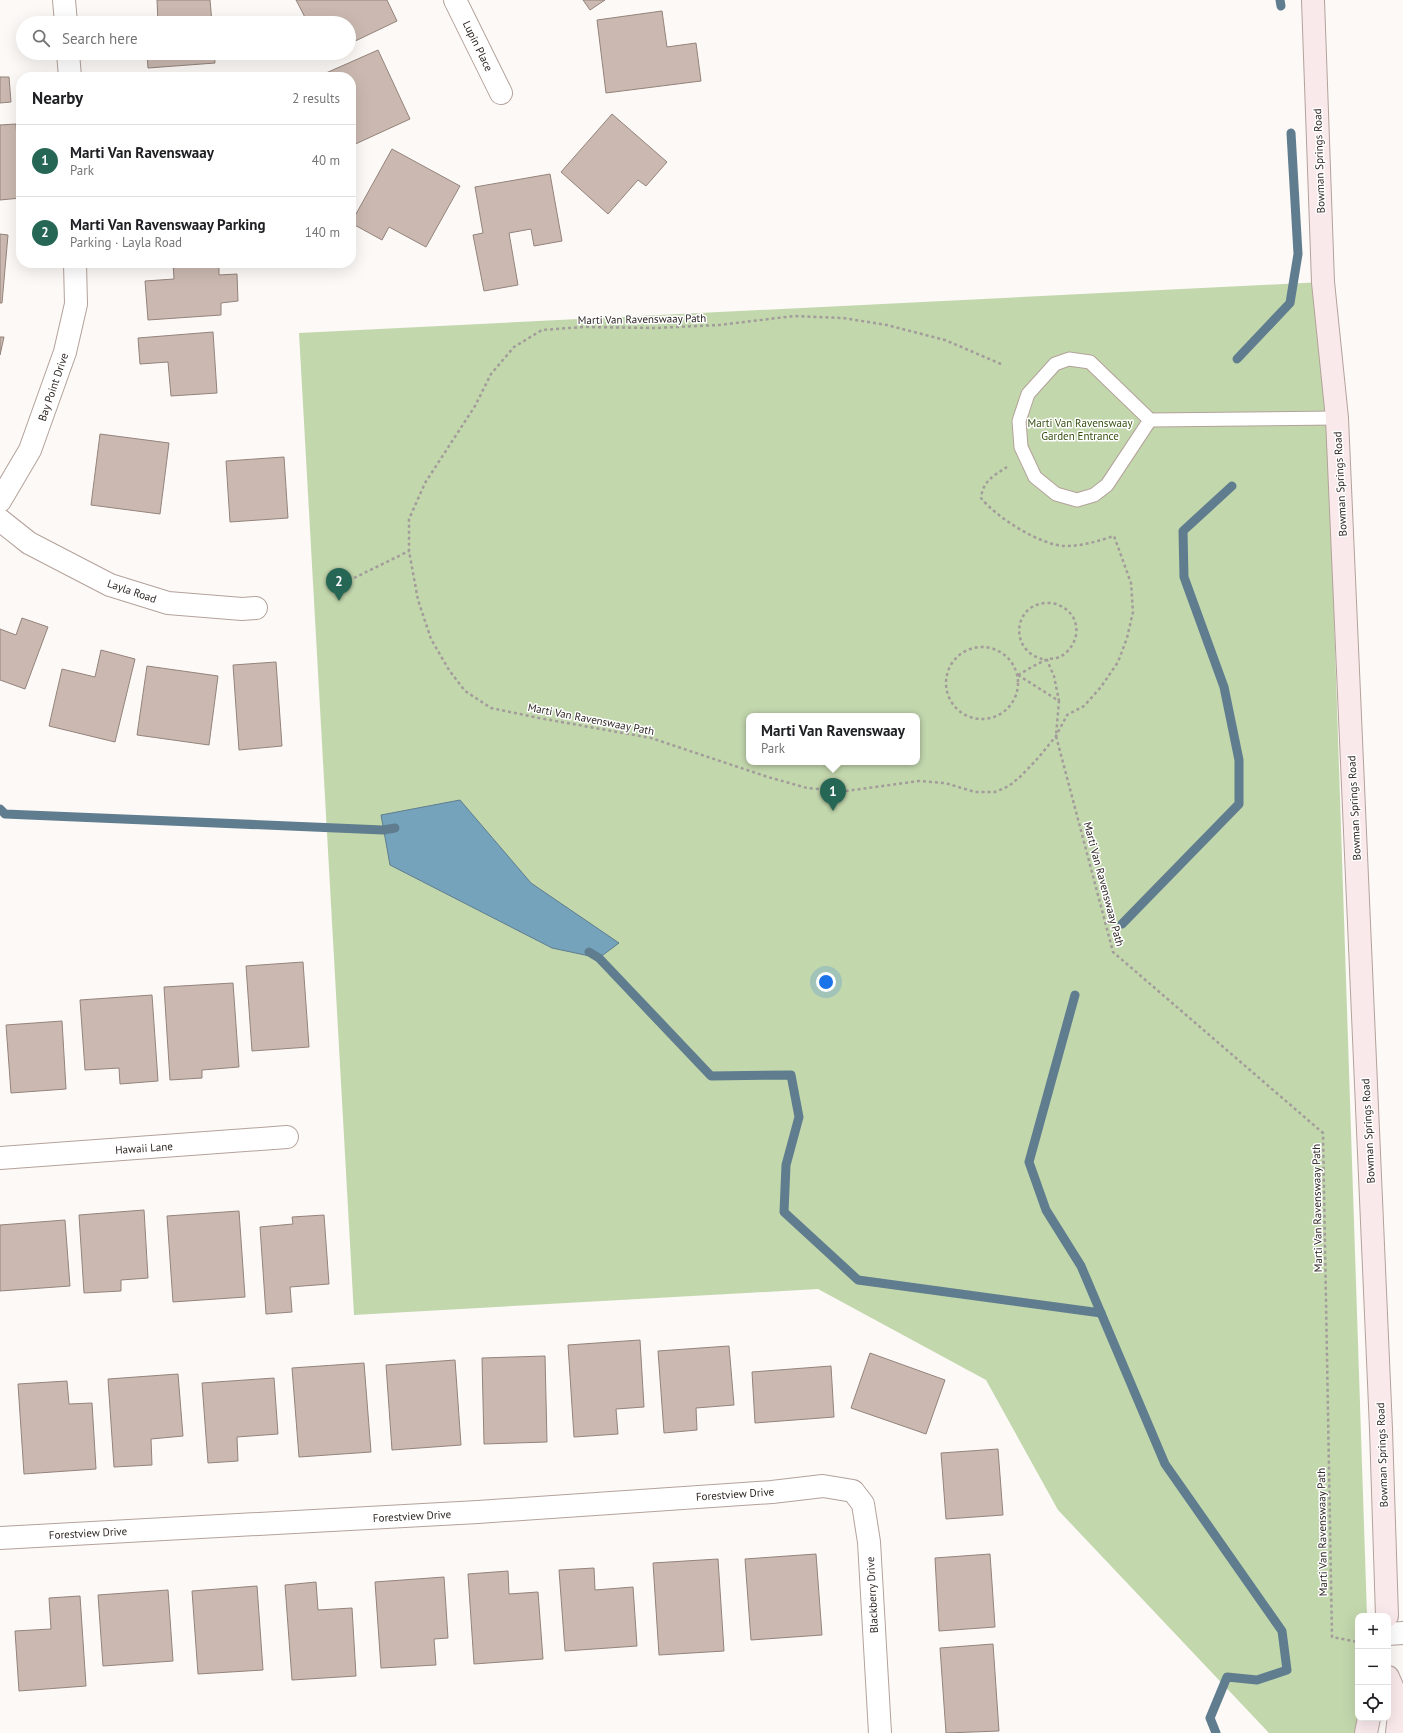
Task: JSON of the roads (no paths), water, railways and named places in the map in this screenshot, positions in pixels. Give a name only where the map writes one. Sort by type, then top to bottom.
[{"type":"street","points":[[64,0],[65,16]]},
{"type":"street","name":"Lupin Place","points":[[454,0],[501,93]]},
{"type":"street","name":"Bowman Springs Road","points":[[1313,0],[1322,282],[1337,418],[1381,1429],[1387,1613]]},
{"type":"street","points":[[69,60],[70,72]]},
{"type":"street","name":"Bay Point Drive","points":[[0,502],[30,450],[65,352],[76,304],[75,268]]},
{"type":"street","name":"Layla Road","points":[[0,520],[29,543],[110,584],[168,603],[242,609],[256,608]]},
{"type":"street","name":"Hawaii Lane","points":[[0,1158],[287,1137]]},
{"type":"street","name":"Forestview Drive","points":[[0,1538],[486,1512],[772,1492],[823,1486]]},
{"type":"street","name":"Blackberry Drive","points":[[823,1486],[853,1491],[863,1504],[869,1542],[880,1733]]},
{"type":"street","points":[[1391,1634],[1403,1633]]},
{"type":"street","points":[[1391,1684],[1400,1705],[1397,1733]]},
{"type":"street","points":[[1366,1733],[1368,1721]]},
{"type":"lane","points":[[1150,420],[1107,485],[1094,496],[1077,500],[1056,494],[1035,477],[1021,448],[1019,421],[1028,394],[1055,364],[1069,359],[1090,362],[1150,420],[1337,418]]},
{"type":"water","points":[[460,800],[531,883],[619,943],[599,958],[552,948],[390,865],[381,815]]},
{"type":"waterway","points":[[1280,0],[1281,6]]},
{"type":"waterway","points":[[1237,359],[1290,303],[1298,254],[1291,133]]},
{"type":"waterway","points":[[1122,924],[1239,804],[1239,760],[1224,687],[1184,577],[1183,531],[1232,486]]},
{"type":"waterway","points":[[0,809],[5,814],[383,830],[395,828]]},
{"type":"waterway","points":[[589,952],[599,958],[711,1076],[791,1075],[799,1117],[786,1165],[784,1212],[858,1280],[1101,1313]]},
{"type":"waterway","points":[[1075,995],[1029,1162],[1046,1210],[1081,1266],[1165,1464],[1282,1631],[1287,1670],[1257,1680],[1227,1677],[1210,1718],[1216,1733]]},
{"type":"place","name":"Marti Van Ravenswaay Parking","points":[[339,601]]},
{"type":"place","name":"Marti Van Ravenswaay","points":[[833,811]]},
{"type":"park label","name":"Marti Van Ravenswaay Garden Entrance","points":[[1080,429]]}]
